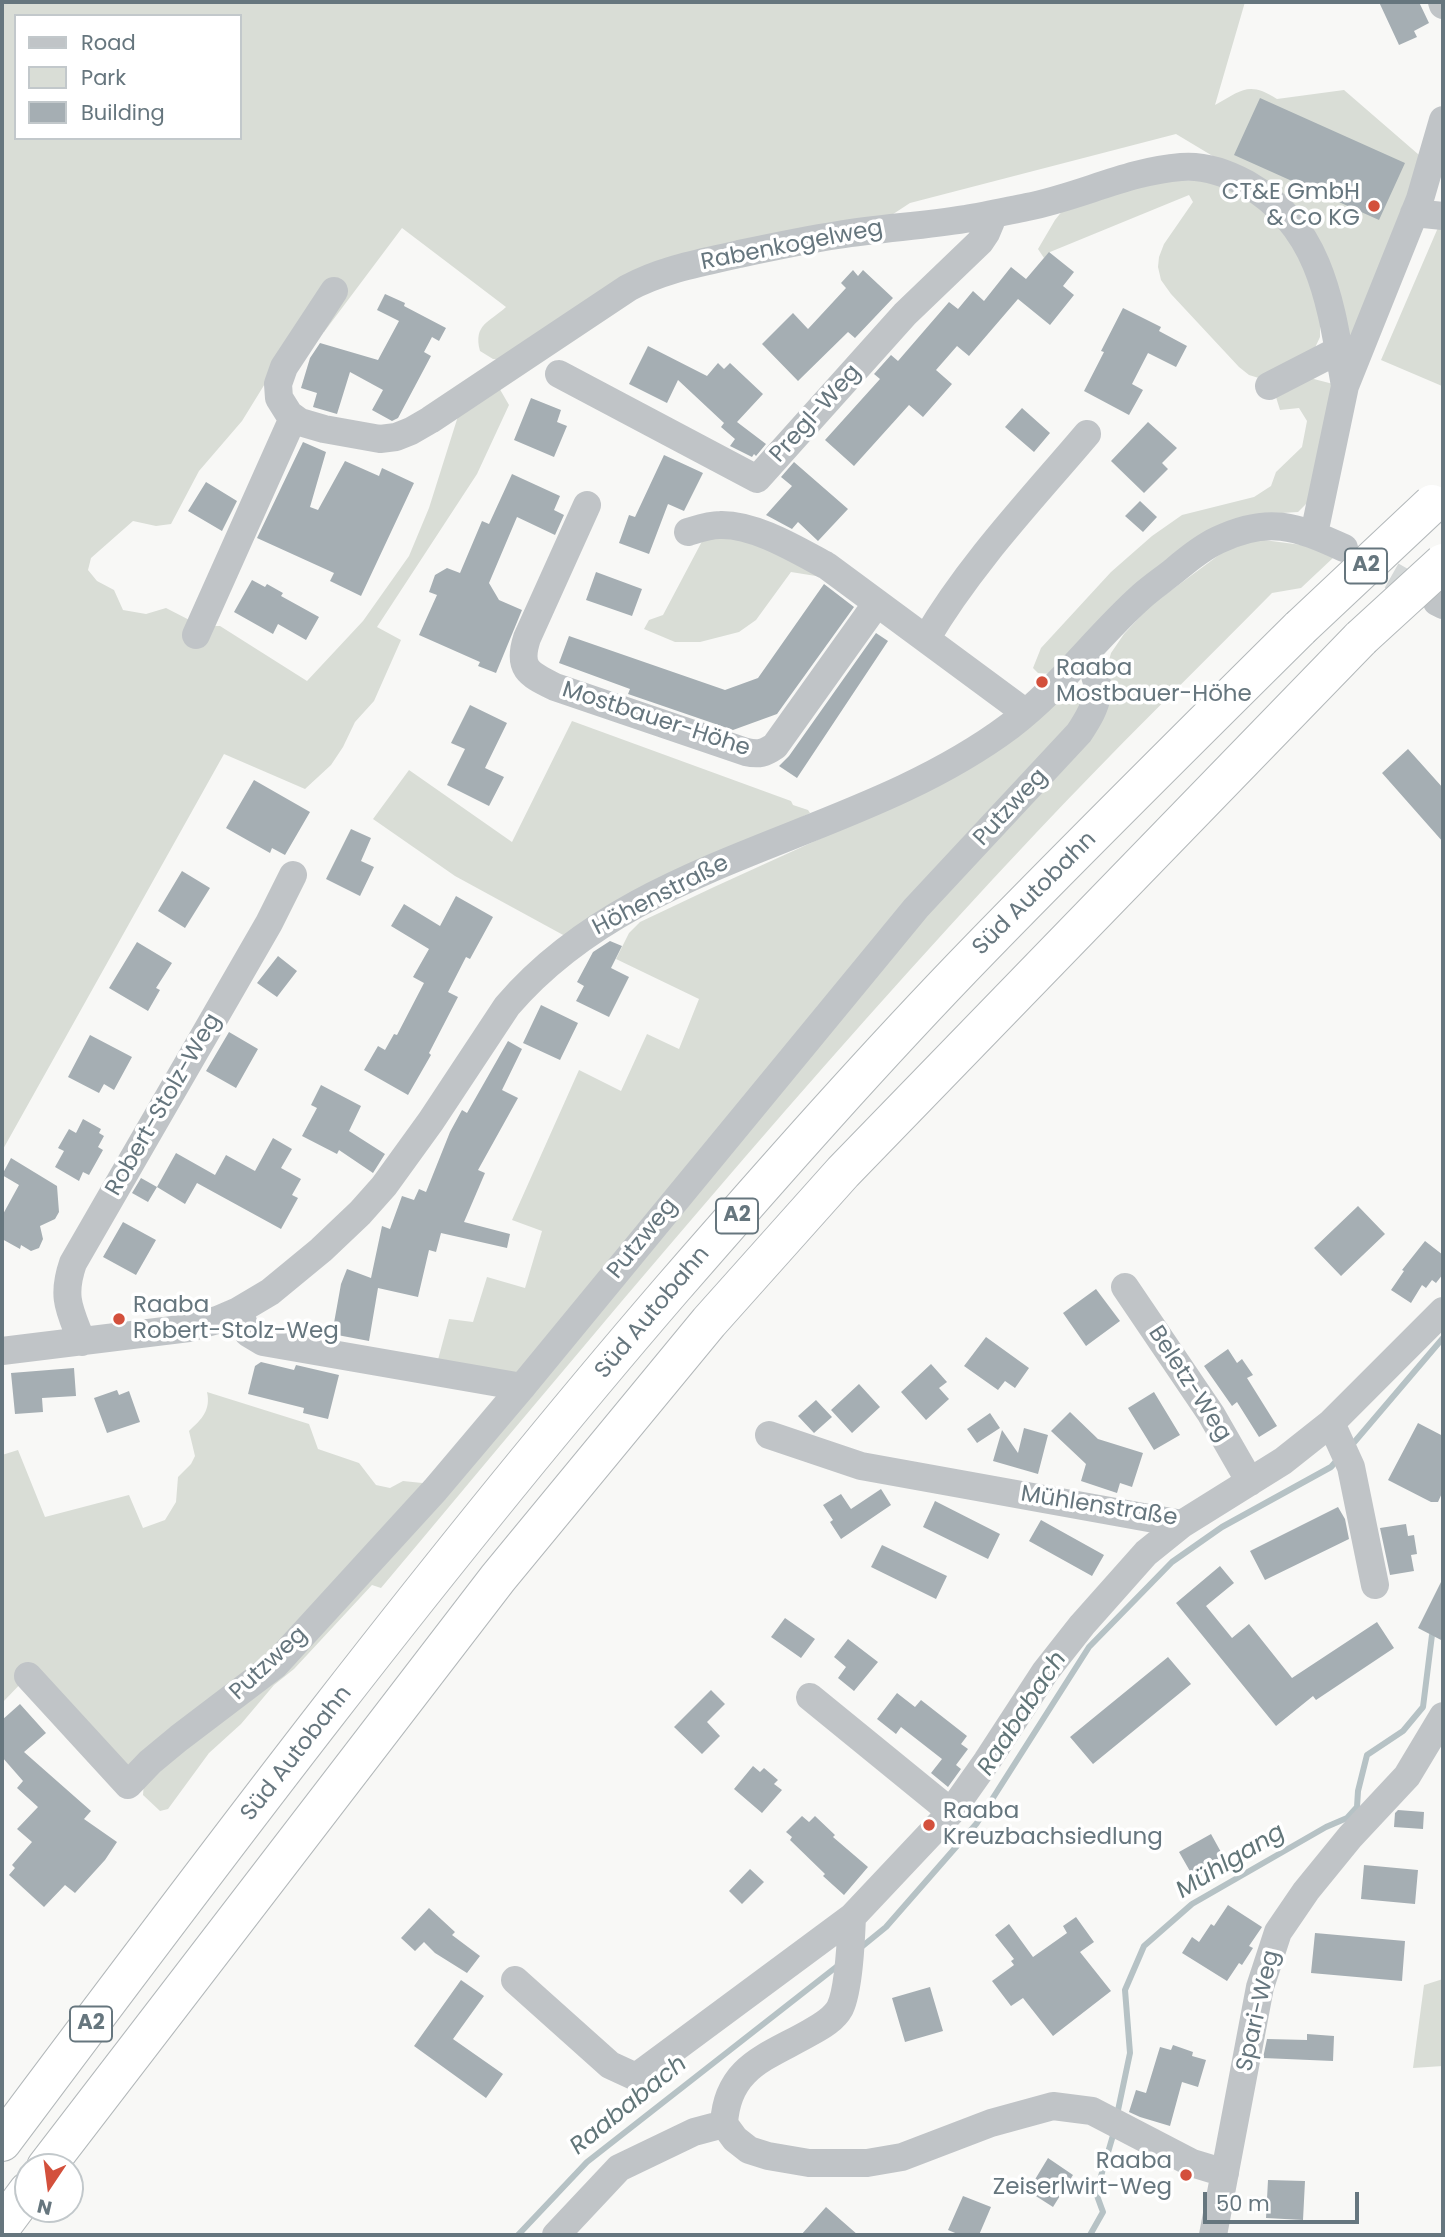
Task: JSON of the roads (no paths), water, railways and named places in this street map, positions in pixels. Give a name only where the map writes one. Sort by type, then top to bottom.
[{"type":"highway","name":"Süd Autobahn","points":[[2,2142],[180,1905],[458,1545],[671,1291],[822,1120],[980,949],[1300,628],[1438,499]]},
{"type":"highway","name":"A2","points":[[58,2153],[498,1578],[709,1322],[843,1172],[1361,638],[1443,563]]},
{"type":"highway","points":[[2,2225],[14,2209]]},
{"type":"street","points":[[1314,534],[1345,386],[1417,206],[1443,120]]},
{"type":"street","name":"Rabenkogelweg","points":[[293,418],[324,429],[380,439],[396,437],[454,405],[628,288],[659,273],[839,235],[994,214],[1042,204],[1140,174],[1178,167],[1210,169],[1247,184],[1282,211],[1301,232],[1317,262],[1333,317],[1345,386]]},
{"type":"street","points":[[1417,206],[1443,183]]},
{"type":"street","points":[[1417,206],[1443,216]]},
{"type":"street","name":"Pregl-Weg","points":[[559,374],[757,478],[905,314],[980,242],[994,214]]},
{"type":"street","points":[[196,635],[293,418],[279,398],[279,379],[334,290]]},
{"type":"street","points":[[1269,386],[1339,350]]},
{"type":"street","points":[[926,639],[981,559],[1087,434]]},
{"type":"street","name":"Mostbauer-Höhe","points":[[587,505],[527,638],[522,654],[524,665],[538,678],[555,687],[746,752],[765,753],[775,746],[877,603]]},
{"type":"street","points":[[688,532],[707,526],[732,525],[770,537],[827,566],[1026,713]]},
{"type":"street","name":"Höhenstraße","points":[[2,1351],[184,1329],[238,1311],[270,1292],[295,1273],[360,1213],[407,1156],[507,1006],[541,970],[589,931],[657,893],[766,845],[832,820],[928,775],[975,749],[1026,713],[1142,596],[1217,541],[1253,526],[1288,526],[1344,548]]},
{"type":"street","name":"Putzweg","points":[[28,1676],[128,1786],[178,1738],[275,1665],[435,1490],[916,908],[1079,733],[1091,716],[1098,691],[1093,668],[1085,656]]},
{"type":"street","name":"Robert-Stolz-Weg","points":[[82,1342],[66,1292],[73,1264],[269,923],[293,875]]},
{"type":"street","name":"Beletz-Weg","points":[[1125,1287],[1211,1414],[1250,1482]]},
{"type":"street","points":[[238,1311],[248,1333],[263,1342],[522,1387]]},
{"type":"street","name":"Mühlenstraße","points":[[769,1435],[861,1466],[1182,1524],[1283,1461],[1342,1446],[1443,1311]]},
{"type":"street","points":[[1342,1446],[1375,1585]]},
{"type":"street","points":[[515,1980],[610,2065],[636,2077],[852,1928],[951,1812],[988,1761],[1045,1672],[1082,1625],[1146,1553],[1182,1524]]},
{"type":"street","points":[[810,1697],[951,1812]]},
{"type":"street","name":"Spari-Weg","points":[[1213,2235],[1260,1987],[1279,1932],[1306,1891],[1350,1837],[1407,1776],[1443,1716]]},
{"type":"street","points":[[852,1928],[841,2007],[815,2031],[752,2065],[736,2080],[724,2109],[724,2124],[749,2150],[768,2157],[809,2163],[866,2163],[902,2157],[990,2123],[1053,2106],[1092,2110],[1192,2163],[1225,2172]]},
{"type":"street","points":[[556,2235],[619,2168],[694,2132],[724,2124]]},
{"type":"waterway","name":"Raababach","points":[[1351,1446],[1443,1338]]},
{"type":"waterway","name":"Raababach","points":[[859,1949],[886,1927],[977,1823],[1089,1647],[1172,1562],[1222,1527],[1331,1467],[1338,1459]]},
{"type":"waterway","name":"Mühlgang","points":[[1117,2115],[1130,2053],[1125,1990],[1144,1946],[1192,1904],[1326,1827],[1347,1818],[1357,1807],[1367,1755],[1403,1731],[1423,1707],[1432,1635]]},
{"type":"waterway","name":"Raababach","points":[[518,2235],[587,2162],[840,1964]]},
{"type":"waterway","name":"Mühlgang","points":[[1090,2235],[1103,2212],[1096,2193],[1114,2132]]},
{"type":"tunnel","points":[[1355,555],[1429,597]]},
{"type":"place","name":"CT&E GmbH & Co KG","points":[[1374,206]]},
{"type":"place","name":"Raaba Mostbauer-Höhe","points":[[1042,682]]},
{"type":"place","name":"Raaba Robert-Stolz-Weg","points":[[119,1319]]},
{"type":"place","name":"Raaba Kreuzbachsiedlung","points":[[929,1825]]},
{"type":"place","name":"Raaba Zeiserlwirt-Weg","points":[[1186,2175]]}]
